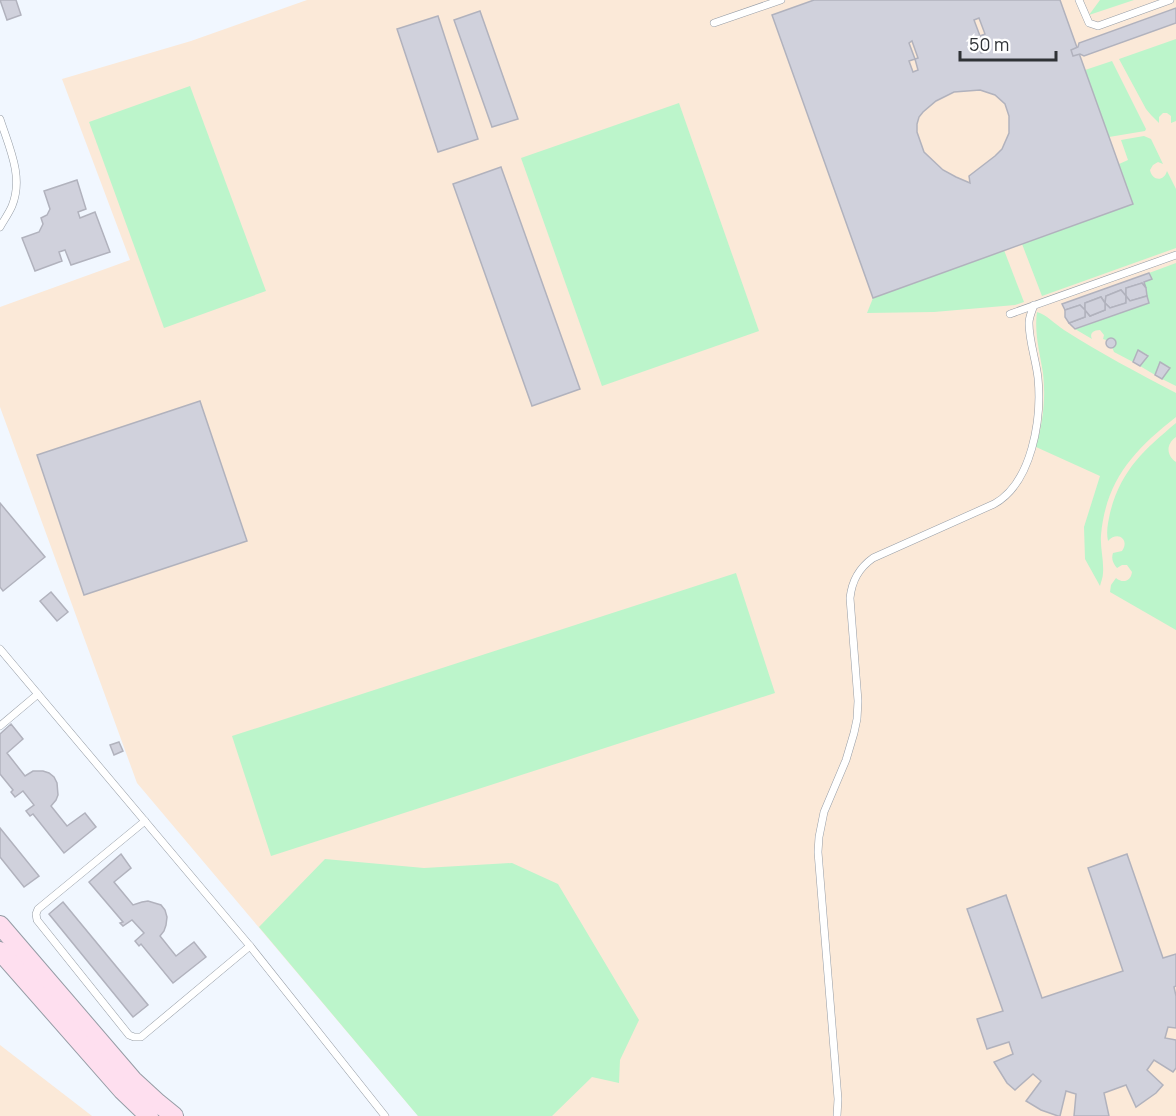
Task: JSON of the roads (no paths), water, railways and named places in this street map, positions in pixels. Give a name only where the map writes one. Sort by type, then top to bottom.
[{"type":"main road","points":[[0,925],[133,1080],[174,1116]]},
{"type":"main road","points":[[0,951],[122,1090],[149,1116]]},
{"type":"lane","points":[[714,23],[782,0]]},
{"type":"lane","points":[[1079,0],[1089,23],[1098,26],[1170,0]]},
{"type":"lane","points":[[0,119],[17,179],[12,206],[0,227]]},
{"type":"lane","points":[[1010,314],[1176,255]]},
{"type":"lane","points":[[837,1116],[838,1099],[818,852],[824,812],[846,760],[857,719],[858,701],[851,590],[861,568],[873,558],[994,504],[1007,496],[1015,485],[1032,446],[1038,418],[1038,376],[1029,324],[1035,305]]},
{"type":"lane","points":[[0,649],[250,946],[386,1116]]},
{"type":"lane","points":[[0,726],[38,694]]},
{"type":"lane","points":[[145,820],[38,909],[36,914],[37,920],[129,1035],[134,1038],[141,1037],[250,946]]}]
